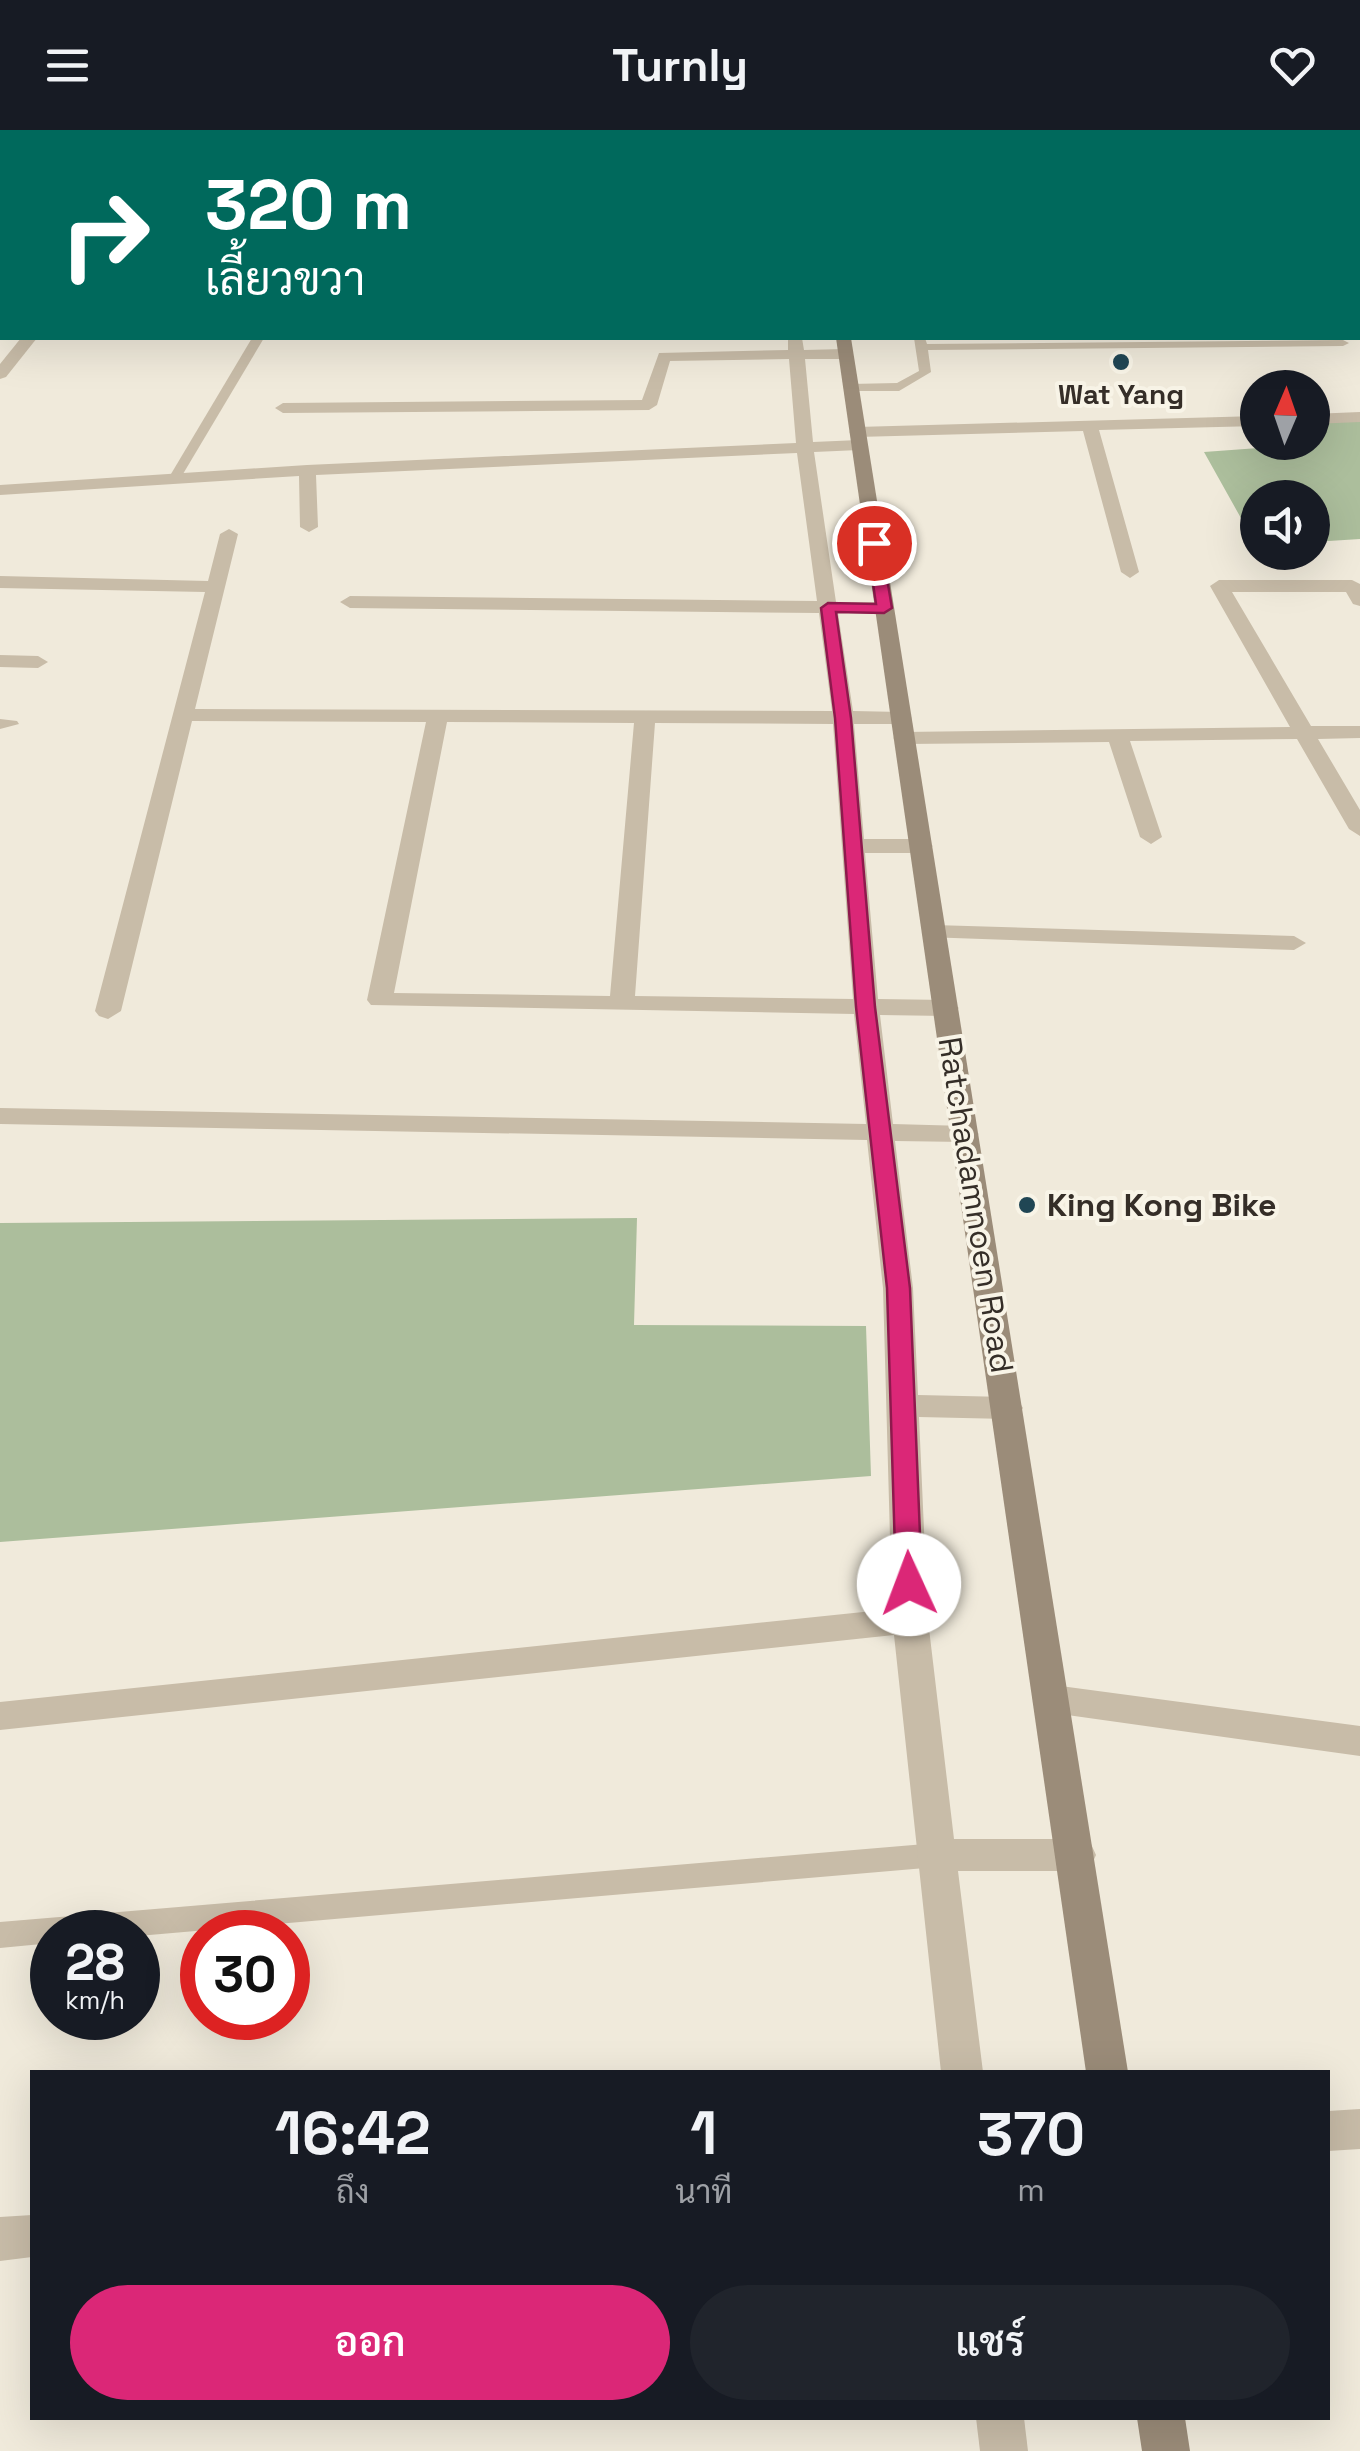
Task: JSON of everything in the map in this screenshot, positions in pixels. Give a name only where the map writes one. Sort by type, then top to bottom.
[{"type":"main road","name":"Ratchadamnoen Road","points":[[844,346],[1108,2070]]},
{"type":"main road","points":[[1161,2420],[1166,2451]]},
{"type":"street","points":[[0,374],[27,340]]},
{"type":"street","points":[[796,346],[843,718],[866,1007],[898,1288],[910,1620],[962,2070]]},
{"type":"street","points":[[283,408],[650,405],[664,356],[844,346]]},
{"type":"street","points":[[1330,418],[1360,417]]},
{"type":"street","points":[[0,490],[308,470],[806,448],[858,439],[1240,422]]},
{"type":"street","points":[[1090,427],[1130,572]]},
{"type":"street","points":[[308,470],[309,527]]},
{"type":"street","points":[[108,1011],[229,534]]},
{"type":"street","points":[[0,582],[216,587]]},
{"type":"street","points":[[1360,600],[1352,586],[1218,586],[1360,830]]},
{"type":"street","points":[[350,602],[884,608]]},
{"type":"street","points":[[0,662],[38,662]]},
{"type":"street","points":[[185,715],[843,718],[903,728],[1118,736],[1360,732]]},
{"type":"street","points":[[438,716],[380,1000],[946,1008]]},
{"type":"street","points":[[622,1002],[644,717]]},
{"type":"street","points":[[1118,736],[1151,837]]},
{"type":"street","points":[[853,846],[921,846]]},
{"type":"street","points":[[934,932],[1294,943]]},
{"type":"street","points":[[0,1116],[965,1134]]},
{"type":"street","points":[[902,1406],[1007,1408]]},
{"type":"street","points":[[0,1716],[910,1620]]},
{"type":"street","points":[[1053,1699],[1360,1741]]},
{"type":"street","points":[[937,1855],[1077,1855]]},
{"type":"street","points":[[1330,2130],[1360,2129]]},
{"type":"street","points":[[0,2239],[30,2236]]},
{"type":"street","points":[[1000,2420],[1004,2451]]},
{"type":"lane","points":[[174,479],[257,340]]},
{"type":"lane","points":[[850,388],[899,388],[910,382],[925,372],[920,342],[1343,343]]},
{"type":"lane","points":[[0,1935],[937,1855]]},
{"type":"green space","points":[[1360,421],[1360,539],[1330,541],[1330,480],[1240,480],[1240,516],[1204,452],[1240,449],[1240,460],[1330,460],[1330,422]]},
{"type":"green space","points":[[637,1218],[634,1325],[866,1326],[871,1476],[0,1542],[0,1223]]},
{"type":"place","name":"Wat Yang","points":[[1121,362]]},
{"type":"place","name":"King Kong Bike","points":[[1027,1205]]},
{"type":"route","points":[[874,543],[884,608],[828,608],[843,718],[866,1007],[898,1288],[909,1584]]}]
